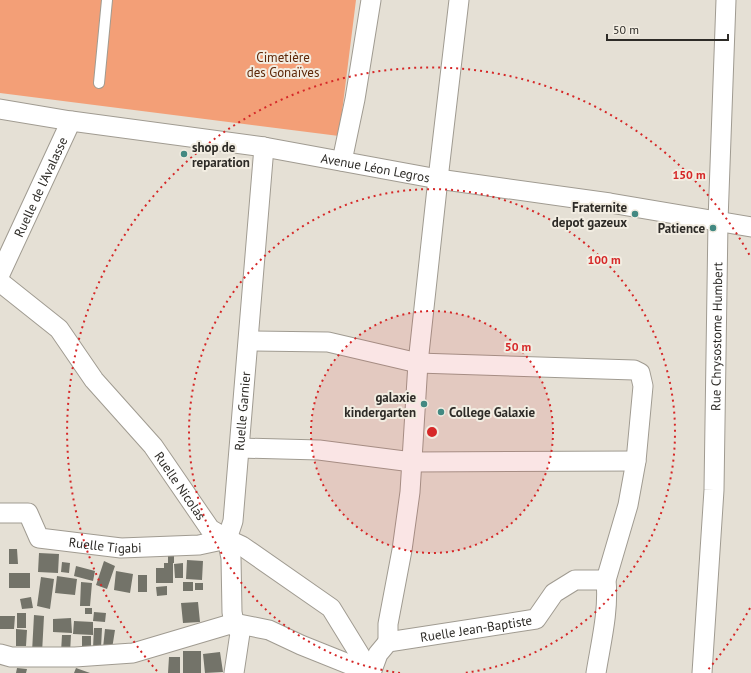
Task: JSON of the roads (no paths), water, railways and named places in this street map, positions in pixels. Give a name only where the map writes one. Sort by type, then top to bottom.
[{"type":"street","points":[[342,161],[355,99],[371,0]]},
{"type":"street","points":[[7,661],[133,653],[234,623],[269,630],[300,645],[371,673],[378,654],[388,642],[388,624],[402,550],[410,492],[418,363],[459,0]]},
{"type":"street","name":"Rue Chrysostome Humbert","points":[[702,673],[714,490],[718,221],[726,0]]},
{"type":"street","name":"Avenue Léon Legros","points":[[0,109],[71,121],[264,147],[438,179],[610,203],[751,226]]},
{"type":"street","name":"Ruelle de l'Avalasse","points":[[0,274],[71,121]]},
{"type":"street","name":"Ruelle Garnier","points":[[234,673],[240,633],[234,623],[232,612],[231,558],[227,539],[233,521],[240,448],[264,147]]},
{"type":"street","name":"Ruelle Nicolas","points":[[0,282],[59,329],[94,380],[153,446],[210,529],[242,546],[331,608],[371,673]]},
{"type":"street","points":[[249,341],[328,342],[418,363],[634,370],[640,373],[644,386],[636,461],[628,505],[606,580],[606,613],[596,673]]},
{"type":"street","points":[[240,448],[319,450],[412,462],[636,461]]},
{"type":"street","name":"Ruelle Tigabi","points":[[0,513],[28,513],[39,538],[121,548],[200,545],[227,539]]},
{"type":"street","name":"Ruelle Jean-Baptiste","points":[[388,642],[536,619],[554,593],[575,580],[606,580]]},
{"type":"lane","points":[[100,83],[107,0]]},
{"type":"place","name":"shop de reparation","points":[[184,154]]},
{"type":"place","name":"Fraternite depot gazeux","points":[[635,214]]},
{"type":"place","name":"Patience","points":[[713,228]]},
{"type":"place","name":"galaxie kindergarten","points":[[424,404]]},
{"type":"place","name":"College Galaxie","points":[[441,412]]},
{"type":"park label","name":"Cimetière des Gonaïves","points":[[283,64]]}]
